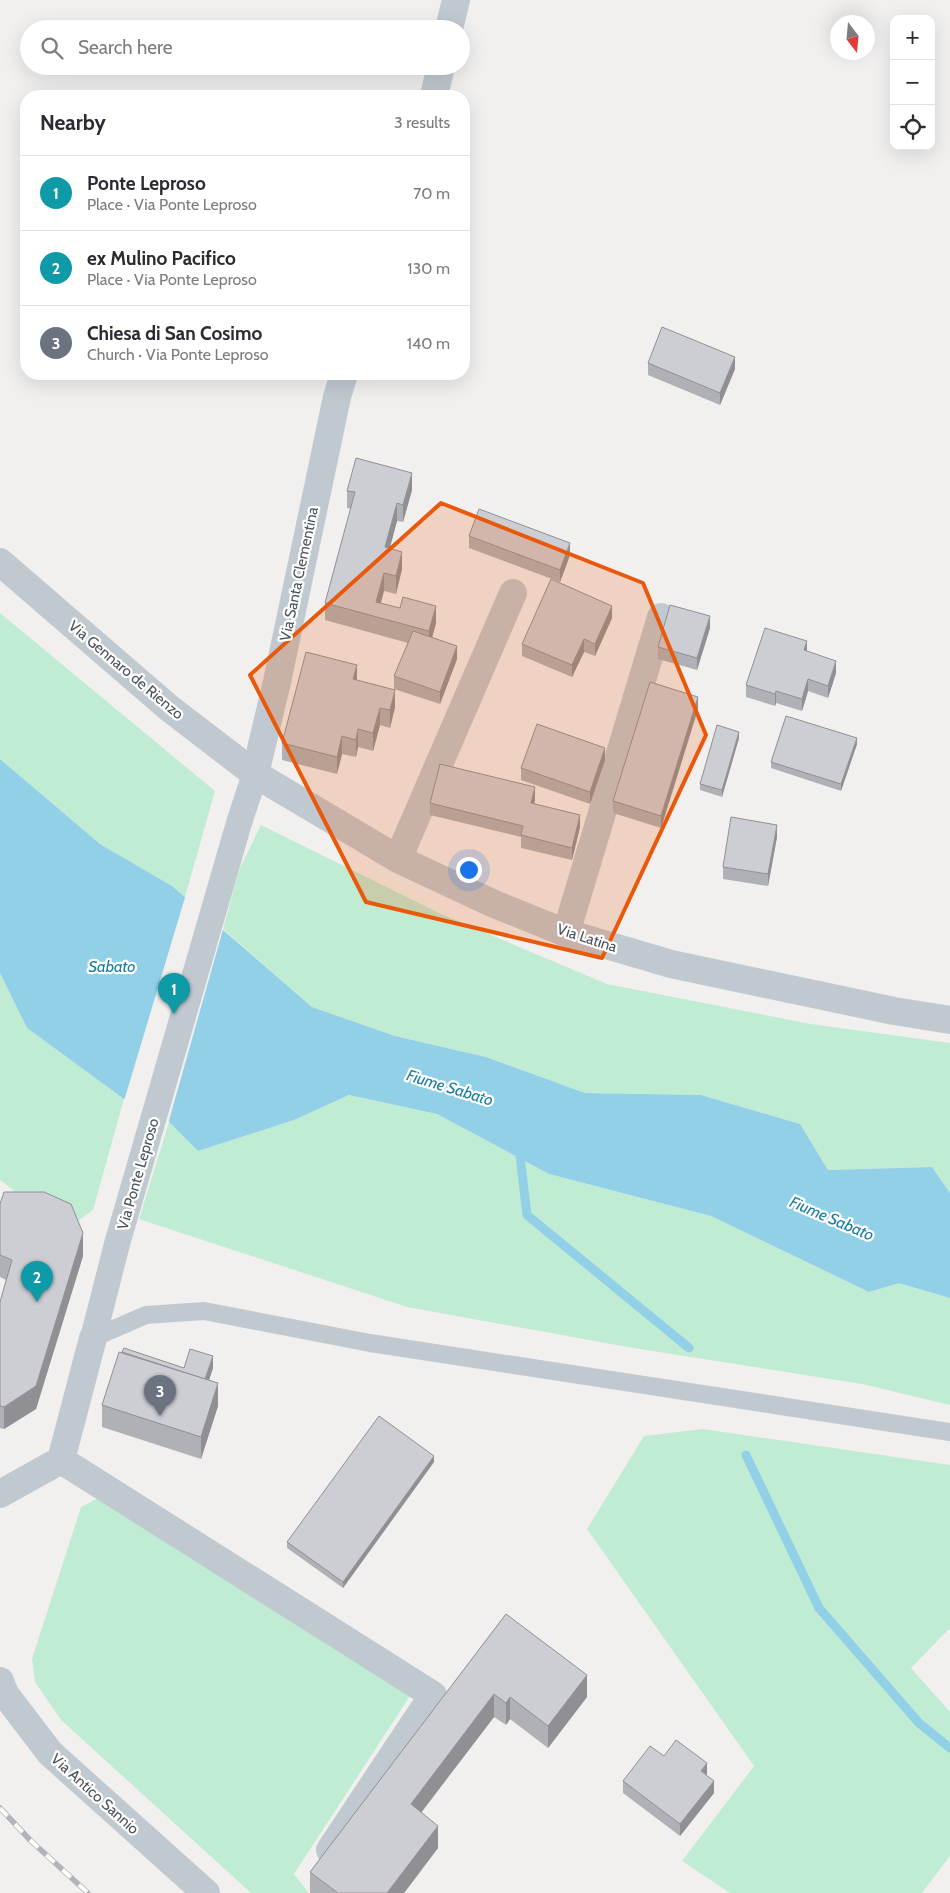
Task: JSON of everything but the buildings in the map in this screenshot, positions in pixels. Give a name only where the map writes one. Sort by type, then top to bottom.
[{"type":"street","points":[[451,20],[456,0]]},
{"type":"street","points":[[435,90],[438,75]]},
{"type":"street","name":"Via Santa Clementina","points":[[255,774],[277,682],[336,397],[342,380]]},
{"type":"street","name":"Via Gennaro de Rienzo","points":[[0,562],[169,708],[255,774]]},
{"type":"street","points":[[398,859],[512,593]]},
{"type":"street","points":[[566,933],[661,617]]},
{"type":"street","name":"Via Ponte Leproso","points":[[61,1460],[117,1244],[239,823],[255,774]]},
{"type":"street","name":"Via Latina","points":[[255,774],[398,859],[492,903],[566,933],[671,964],[894,1011],[950,1020]]},
{"type":"street","points":[[0,1494],[61,1460],[433,1695],[316,1870]]},
{"type":"street","name":"Via Antico Sannio","points":[[0,1681],[5,1694],[50,1754],[206,1893]]},
{"type":"lane","points":[[92,1338],[146,1315],[204,1311],[370,1343],[950,1432]]},
{"type":"highlighted area","points":[[441,503],[643,583],[706,735],[602,958],[366,902],[250,675]]},
{"type":"green space","points":[[0,613],[215,791],[185,897],[172,886],[100,844],[0,759]]},
{"type":"green space","points":[[261,825],[439,913],[607,984],[811,1024],[950,1043],[950,1193],[932,1167],[828,1170],[800,1124],[701,1095],[585,1093],[486,1057],[395,1036],[312,1007],[223,929],[239,870]]},
{"type":"green space","points":[[0,973],[27,1028],[124,1099],[93,1210],[71,1226],[44,1214],[0,1180]]},
{"type":"green space","points":[[349,1095],[437,1114],[549,1174],[711,1216],[869,1292],[899,1282],[950,1298],[950,1405],[862,1384],[633,1348],[407,1307],[139,1219],[169,1122],[198,1151],[294,1120]]},
{"type":"green space","points":[[703,1429],[950,1465],[950,1628],[911,1668],[950,1712],[950,1856],[922,1893],[730,1893],[682,1861],[754,1766],[587,1529],[644,1436]]},
{"type":"green space","points":[[101,1497],[410,1696],[294,1874],[309,1893],[251,1893],[61,1720],[35,1682],[32,1659],[81,1507]]},
{"type":"water","name":"Sabato","points":[[0,759],[100,844],[172,886],[312,1007],[395,1036],[486,1057],[585,1093],[701,1095],[800,1124],[828,1170],[932,1167],[950,1193],[950,1298],[899,1283],[869,1292],[711,1216],[549,1174],[437,1114],[349,1095],[294,1120],[198,1151],[169,1122],[124,1099],[27,1028],[0,973]]},
{"type":"pier","points":[[186,894],[224,926],[168,1124],[124,1101]]},
{"type":"waterway","points":[[519,1147],[527,1215],[689,1348]]},
{"type":"waterway","points":[[746,1455],[819,1608],[919,1723],[950,1748]]},
{"type":"railway","points":[[0,1808],[30,1840],[88,1893]]},
{"type":"place","name":"Ponte Leproso","points":[[174,1014]]},
{"type":"place","name":"ex Mulino Pacifico","points":[[37,1302]]},
{"type":"place","name":"Chiesa di San Cosimo","points":[[160,1416]]},
{"type":"water label","name":"Fiume Sabato","points":[[450,1087]]},
{"type":"water label","name":"Fiume Sabato","points":[[832,1218]]}]
